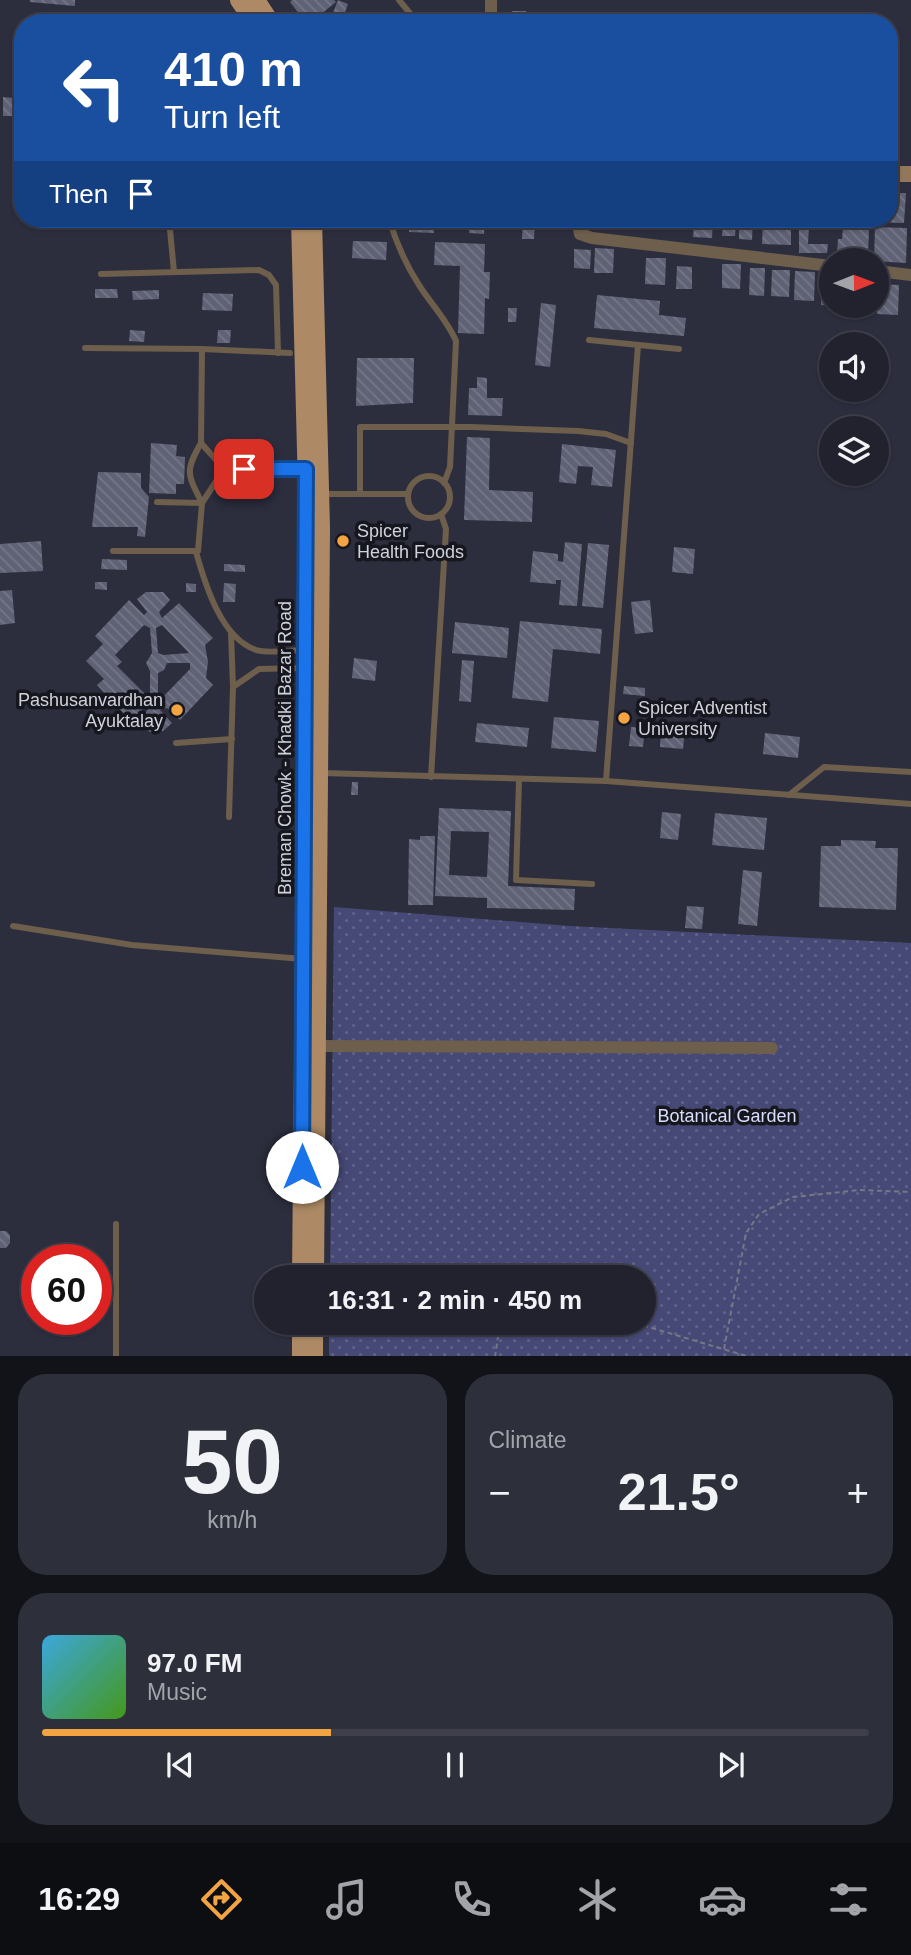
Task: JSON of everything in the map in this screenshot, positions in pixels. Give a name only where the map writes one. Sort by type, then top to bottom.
[{"type":"main road","name":"Breman Chowk - Khadki Bazar Road","points":[[300,228],[306,469],[314,494],[307,659],[301,1265]]},
{"type":"main road","name":"Breman Chowk - Khadki Bazar Road","points":[[313,228],[319,773],[315,1265]]},
{"type":"main road","points":[[301,1335],[301,1356]]},
{"type":"main road","points":[[314,1335],[314,1356]]},
{"type":"street","points":[[579,228],[580,234],[592,238],[819,265]]},
{"type":"street","points":[[889,272],[911,275]]},
{"type":"street","points":[[317,1046],[772,1048]]},
{"type":"lane","points":[[399,0],[411,14]]},
{"type":"lane","points":[[170,228],[174,272]]},
{"type":"lane","points":[[392,228],[418,284],[448,325],[456,341],[450,467],[444,483]]},
{"type":"lane","points":[[101,274],[259,270],[269,275],[276,285],[278,353]]},
{"type":"lane","points":[[589,340],[679,349]]},
{"type":"lane","points":[[606,780],[638,345]]},
{"type":"lane","points":[[85,348],[290,353]]},
{"type":"lane","points":[[202,349],[201,443],[188,464],[190,481],[202,503]]},
{"type":"lane","points":[[360,494],[360,427],[578,431],[606,434],[631,443]]},
{"type":"lane","points":[[201,443],[224,469],[306,469]]},
{"type":"lane","points":[[196,552],[200,547],[202,503],[224,469]]},
{"type":"lane","points":[[434,476],[444,483],[450,499],[441,514],[429,518],[418,515],[410,506],[408,494],[413,484],[422,477],[434,476]]},
{"type":"lane","points":[[314,494],[408,494]]},
{"type":"lane","points":[[157,502],[202,503]]},
{"type":"lane","points":[[431,777],[446,529],[441,514]]},
{"type":"lane","points":[[113,551],[196,552]]},
{"type":"lane","points":[[196,552],[205,587],[231,633],[257,651],[307,659]]},
{"type":"lane","points":[[229,817],[233,687],[231,633]]},
{"type":"lane","points":[[233,687],[259,669],[307,659]]},
{"type":"lane","points":[[176,743],[232,739]]},
{"type":"lane","points":[[789,795],[824,767],[911,772]]},
{"type":"lane","points":[[319,773],[606,780],[911,804]]},
{"type":"lane","points":[[519,779],[516,880],[592,884]]},
{"type":"lane","points":[[13,926],[132,944],[304,959]]},
{"type":"lane","points":[[116,1224],[116,1356]]},
{"type":"path","points":[[724,1349],[746,1233],[759,1214],[793,1198],[860,1190],[911,1192]]},
{"type":"path","points":[[656,1329],[750,1356]]},
{"type":"path","points":[[495,1356],[498,1335]]},
{"type":"green space","name":"Botanical Garden","points":[[334,907],[570,926],[911,943],[911,1356],[329,1356],[329,1335],[656,1335],[656,1265],[330,1265]]},
{"type":"building","points":[[75,0],[75,6],[30,2]]},
{"type":"building","points":[[338,0],[348,4],[344,14],[333,14]]},
{"type":"building","points":[[290,2],[336,2],[321,14],[299,14]]},
{"type":"building","points":[[512,11],[526,11],[526,14],[512,14]]},
{"type":"building","points":[[3,97],[14,98],[14,116],[3,116]]},
{"type":"building","points":[[898,193],[906,193],[904,223],[898,223]]},
{"type":"building","points":[[409,228],[434,228],[434,233],[409,232]]},
{"type":"building","points":[[469,228],[484,228],[484,234],[469,233]]},
{"type":"building","points":[[523,228],[535,228],[534,239],[522,239]]},
{"type":"building","points":[[694,228],[713,228],[712,238],[693,237]]},
{"type":"building","points":[[722,228],[735,228],[735,236],[722,236]]},
{"type":"building","points":[[739,228],[753,228],[752,240],[739,239]]},
{"type":"building","points":[[763,228],[791,228],[791,245],[762,244]]},
{"type":"building","points":[[799,228],[809,228],[808,244],[828,244],[828,248],[819,248],[819,253],[799,253]]},
{"type":"building","points":[[875,228],[907,228],[906,263],[889,262],[889,248],[874,248]]},
{"type":"building","points":[[843,229],[869,230],[868,248],[837,248],[838,239],[842,239]]},
{"type":"building","points":[[353,241],[387,242],[386,260],[352,258]]},
{"type":"building","points":[[435,242],[485,244],[484,272],[490,272],[489,299],[485,298],[484,334],[458,333],[460,266],[434,265]]},
{"type":"building","points":[[595,248],[614,249],[613,273],[594,273]]},
{"type":"building","points":[[574,249],[591,250],[590,269],[574,268]]},
{"type":"building","points":[[646,258],[666,258],[665,285],[645,284]]},
{"type":"building","points":[[722,264],[741,264],[740,289],[722,288]]},
{"type":"building","points":[[677,266],[692,267],[692,289],[676,289]]},
{"type":"building","points":[[750,268],[765,268],[764,296],[749,295]]},
{"type":"building","points":[[772,270],[790,270],[789,297],[771,296]]},
{"type":"building","points":[[795,271],[815,272],[814,301],[794,300]]},
{"type":"building","points":[[889,285],[899,285],[898,315],[889,315]]},
{"type":"building","points":[[95,289],[117,289],[118,298],[95,298]]},
{"type":"building","points":[[159,290],[159,299],[133,300],[132,291]]},
{"type":"building","points":[[203,293],[233,294],[232,311],[202,310]]},
{"type":"building","points":[[597,295],[660,301],[659,315],[686,318],[684,336],[594,328]]},
{"type":"building","points":[[541,303],[556,305],[550,367],[535,365]]},
{"type":"building","points":[[508,308],[517,308],[516,322],[508,322]]},
{"type":"building","points":[[130,330],[145,331],[144,342],[129,341]]},
{"type":"building","points":[[218,330],[231,330],[230,343],[217,343]]},
{"type":"building","points":[[357,358],[414,358],[413,403],[356,406]]},
{"type":"building","points":[[477,377],[487,378],[487,398],[503,398],[502,416],[468,415],[469,388],[477,388]]},
{"type":"building","points":[[467,437],[490,438],[489,490],[533,492],[532,522],[464,520]]},
{"type":"building","points":[[151,443],[177,445],[176,456],[185,457],[184,484],[176,484],[176,494],[149,493]]},
{"type":"building","points":[[562,444],[616,450],[612,487],[591,485],[593,467],[578,466],[576,484],[559,482]]},
{"type":"building","points":[[98,472],[141,473],[141,488],[149,497],[145,537],[137,536],[138,527],[92,527]]},
{"type":"building","points":[[41,541],[43,571],[0,573],[0,544]]},
{"type":"building","points":[[565,542],[582,544],[577,606],[559,605],[561,580],[556,580],[556,584],[530,582],[533,551],[558,554],[558,561],[563,562]]},
{"type":"building","points":[[588,543],[609,545],[603,608],[582,606]]},
{"type":"building","points":[[674,547],[695,549],[693,574],[672,572]]},
{"type":"building","points":[[102,559],[127,560],[127,570],[101,569]]},
{"type":"building","points":[[224,564],[245,565],[245,572],[224,571]]},
{"type":"building","points":[[95,582],[107,582],[107,590],[95,589]]},
{"type":"building","points":[[186,583],[196,584],[196,592],[186,592]]},
{"type":"building","points":[[224,583],[236,584],[235,602],[223,602]]},
{"type":"building","points":[[12,590],[15,623],[0,625],[0,591]]},
{"type":"building","points":[[146,592],[163,592],[170,600],[159,612],[162,618],[179,603],[213,638],[205,645],[208,662],[206,678],[213,685],[180,720],[167,708],[160,710],[172,723],[163,731],[150,732],[138,724],[148,709],[143,709],[131,721],[97,685],[104,679],[86,661],[103,644],[95,636],[129,600],[144,615],[147,612],[137,599]],"holes":[[[144,625],[150,628],[152,653],[146,663],[150,671],[150,699],[117,666],[122,662],[115,655]],[[162,625],[189,653],[158,653],[156,628]],[[167,663],[190,663],[190,669],[158,699],[158,673],[164,670]]]},
{"type":"building","points":[[650,600],[653,632],[635,634],[631,602]]},
{"type":"building","points":[[520,621],[602,629],[600,654],[553,649],[548,702],[512,698]]},
{"type":"building","points":[[455,622],[509,628],[507,658],[452,653]]},
{"type":"building","points":[[354,658],[377,661],[375,681],[352,678]]},
{"type":"building","points":[[462,660],[474,661],[471,702],[459,701]]},
{"type":"building","points":[[624,686],[645,688],[645,696],[623,694]]},
{"type":"building","points":[[554,717],[599,721],[596,752],[551,748]]},
{"type":"building","points":[[477,723],[529,728],[527,747],[475,742]]},
{"type":"building","points":[[631,727],[645,728],[643,747],[629,746]]},
{"type":"building","points":[[661,727],[685,730],[683,749],[660,747]]},
{"type":"building","points":[[765,733],[800,737],[798,758],[763,754]]},
{"type":"building","points":[[352,782],[358,782],[358,795],[351,795]]},
{"type":"building","points":[[439,808],[511,811],[508,886],[575,889],[574,910],[487,908],[487,898],[435,896]],"holes":[[[451,831],[489,832],[487,877],[449,875]]]},
{"type":"building","points":[[662,812],[681,814],[678,840],[660,838]]},
{"type":"building","points":[[715,813],[767,818],[764,850],[712,845]]},
{"type":"building","points":[[420,836],[435,836],[433,905],[408,905],[409,839],[420,840]]},
{"type":"building","points":[[841,840],[876,841],[875,848],[898,848],[896,910],[819,907],[821,846],[841,846]]},
{"type":"building","points":[[743,870],[762,872],[757,926],[738,924]]},
{"type":"building","points":[[687,906],[704,907],[702,929],[685,928]]},
{"type":"building","points":[[0,1231],[6,1231],[10,1235],[10,1243],[6,1248],[0,1248]]},
{"type":"place","name":"Spicer Health Foods","points":[[343,541]]},
{"type":"place","name":"Pashusanvardhan Ayuktalay","points":[[177,710]]},
{"type":"place","name":"Spicer Adventist University","points":[[624,718]]},
{"type":"route","points":[[244,469],[306,469],[302,1167]]}]
